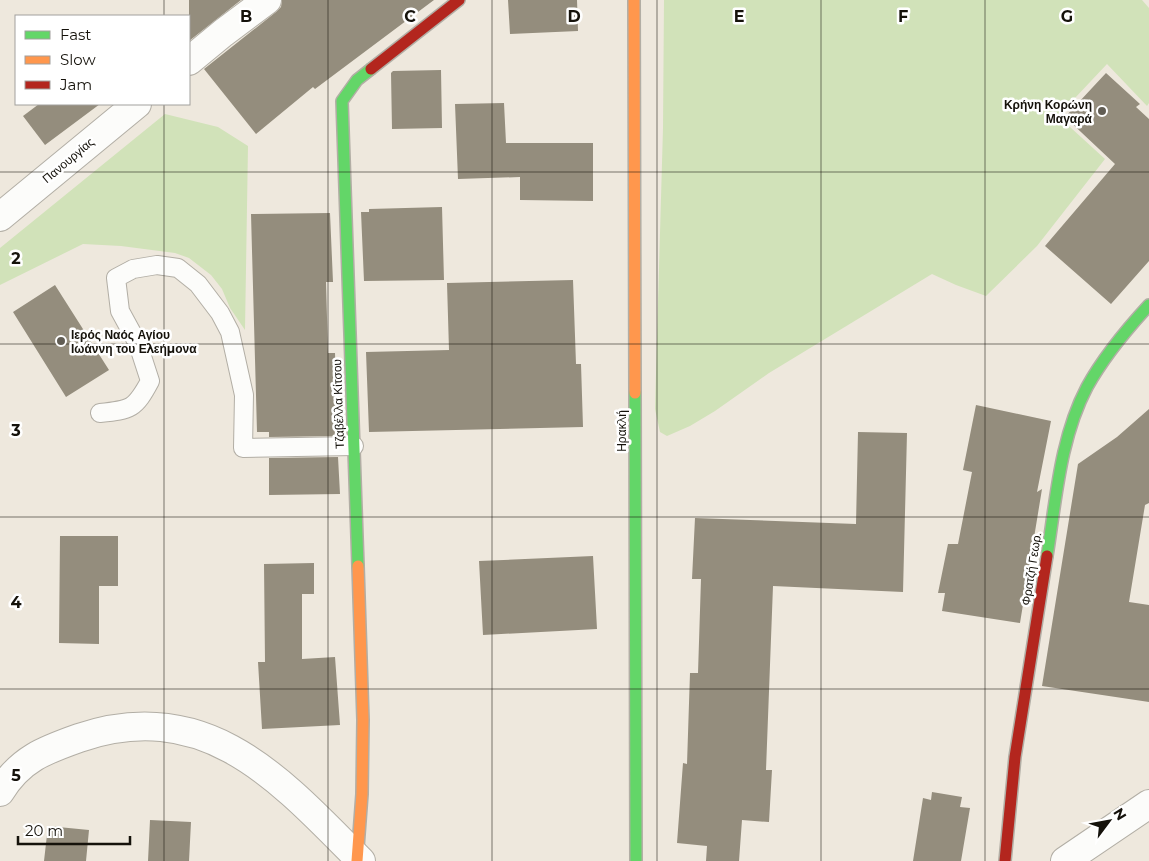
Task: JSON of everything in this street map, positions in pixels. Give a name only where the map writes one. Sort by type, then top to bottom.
[{"type":"street","points":[[190,60],[267,0]]},
{"type":"street","name":"Τζαβέλλα Κίτσου","points":[[359,860],[363,754],[342,101],[356,80],[459,0]]},
{"type":"street","name":"Ηρακλή","points":[[634,0],[636,861]]},
{"type":"street","name":"Πανουργίας","points":[[0,217],[136,105]]},
{"type":"street","name":"Φρατζή Γεωρ.","points":[[1005,861],[1007,824],[1015,757],[1067,440],[1080,402],[1103,360],[1149,305]]},
{"type":"street","points":[[0,792],[8,779],[22,764],[40,753],[66,743],[115,728],[152,726],[173,728],[194,733],[234,749],[252,761],[280,782],[359,860]]},
{"type":"street","points":[[1064,861],[1149,804]]},
{"type":"lane","points":[[100,413],[126,410],[140,400],[150,381],[138,344],[120,311],[116,278],[133,269],[157,265],[178,268],[198,284],[220,313],[230,332],[244,395],[243,448],[354,446]]},
{"type":"green space","points":[[664,0],[1142,0],[1149,8],[1149,103],[1147,106],[1107,64],[1058,116],[1105,159],[1037,246],[986,296],[932,274],[769,373],[715,411],[690,426],[667,436],[660,432],[655,409],[663,128]]},
{"type":"green space","points":[[165,114],[218,127],[248,146],[245,330],[230,308],[222,289],[211,275],[189,258],[175,253],[121,246],[83,244],[0,285],[0,248]]},
{"type":"building","points":[[189,0],[241,0],[190,40]]},
{"type":"building","points":[[282,0],[434,0],[315,89],[313,87],[256,134],[204,69],[276,12],[281,7]]},
{"type":"building","points":[[508,0],[577,0],[578,31],[510,34]]},
{"type":"building","points":[[441,70],[442,128],[392,129],[391,73],[393,71]]},
{"type":"building","points":[[1106,73],[1140,104],[1136,107],[1149,119],[1149,261],[1111,304],[1045,246],[1115,164],[1065,117]]},
{"type":"building","points":[[504,103],[506,143],[593,143],[593,201],[520,200],[520,177],[458,179],[455,104]]},
{"type":"building","points":[[38,105],[99,105],[45,145],[23,116]]},
{"type":"building","points":[[442,207],[444,280],[364,281],[361,212],[369,212],[369,209]]},
{"type":"building","points":[[330,213],[333,282],[326,282],[328,353],[335,353],[338,436],[269,437],[269,432],[257,432],[251,214]]},
{"type":"building","points":[[573,280],[576,364],[581,364],[583,427],[369,432],[366,352],[449,350],[447,283]]},
{"type":"building","name":"Ιερός Ναός Αγίου Ιωάννη του Ελεήμονα","points":[[55,285],[109,370],[66,397],[13,312]]},
{"type":"building","points":[[976,405],[1051,421],[1037,492],[1042,489],[1020,623],[942,611],[945,593],[938,593],[948,544],[958,544],[972,472],[963,470]]},
{"type":"building","points":[[1149,409],[1149,503],[1145,505],[1129,602],[1149,605],[1149,702],[1042,686],[1078,464],[1117,437]]},
{"type":"building","points":[[858,432],[907,433],[903,592],[773,586],[766,770],[772,770],[769,822],[742,820],[739,861],[706,861],[707,846],[677,843],[683,763],[687,764],[690,673],[698,673],[701,579],[692,579],[695,518],[856,524]]},
{"type":"building","points":[[338,457],[340,494],[269,495],[269,458]]},
{"type":"building","points":[[60,536],[118,536],[118,586],[99,586],[99,644],[59,643]]},
{"type":"building","points":[[593,556],[597,629],[483,635],[479,561]]},
{"type":"building","points":[[314,563],[314,594],[302,594],[302,659],[335,657],[340,725],[262,729],[258,662],[265,662],[264,564]]},
{"type":"building","points":[[932,792],[962,797],[960,807],[970,808],[961,861],[913,861],[923,798],[931,800]]},
{"type":"building","points":[[150,820],[191,822],[189,861],[148,861]]},
{"type":"building","points":[[48,826],[89,830],[86,861],[44,861]]},
{"type":"traffic: fast","points":[[358,566],[342,101],[357,80],[371,69]]},
{"type":"traffic: fast","points":[[1047,556],[1060,470],[1078,407],[1087,387],[1108,354],[1149,305]]},
{"type":"traffic: fast","points":[[635,393],[636,861]]},
{"type":"traffic: slow","points":[[634,0],[635,393]]},
{"type":"traffic: slow","points":[[357,861],[362,794],[363,720],[358,566]]},
{"type":"traffic: jam","points":[[371,69],[459,0]]},
{"type":"traffic: jam","points":[[1005,861],[1015,757],[1047,556]]},
{"type":"place","name":"Κρήνη Κορώνη Μαγαρά","points":[[1102,111]]},
{"type":"place","name":"Ιερός Ναός Αγίου Ιωάννη του Ελεήμονα","points":[[61,341]]}]
